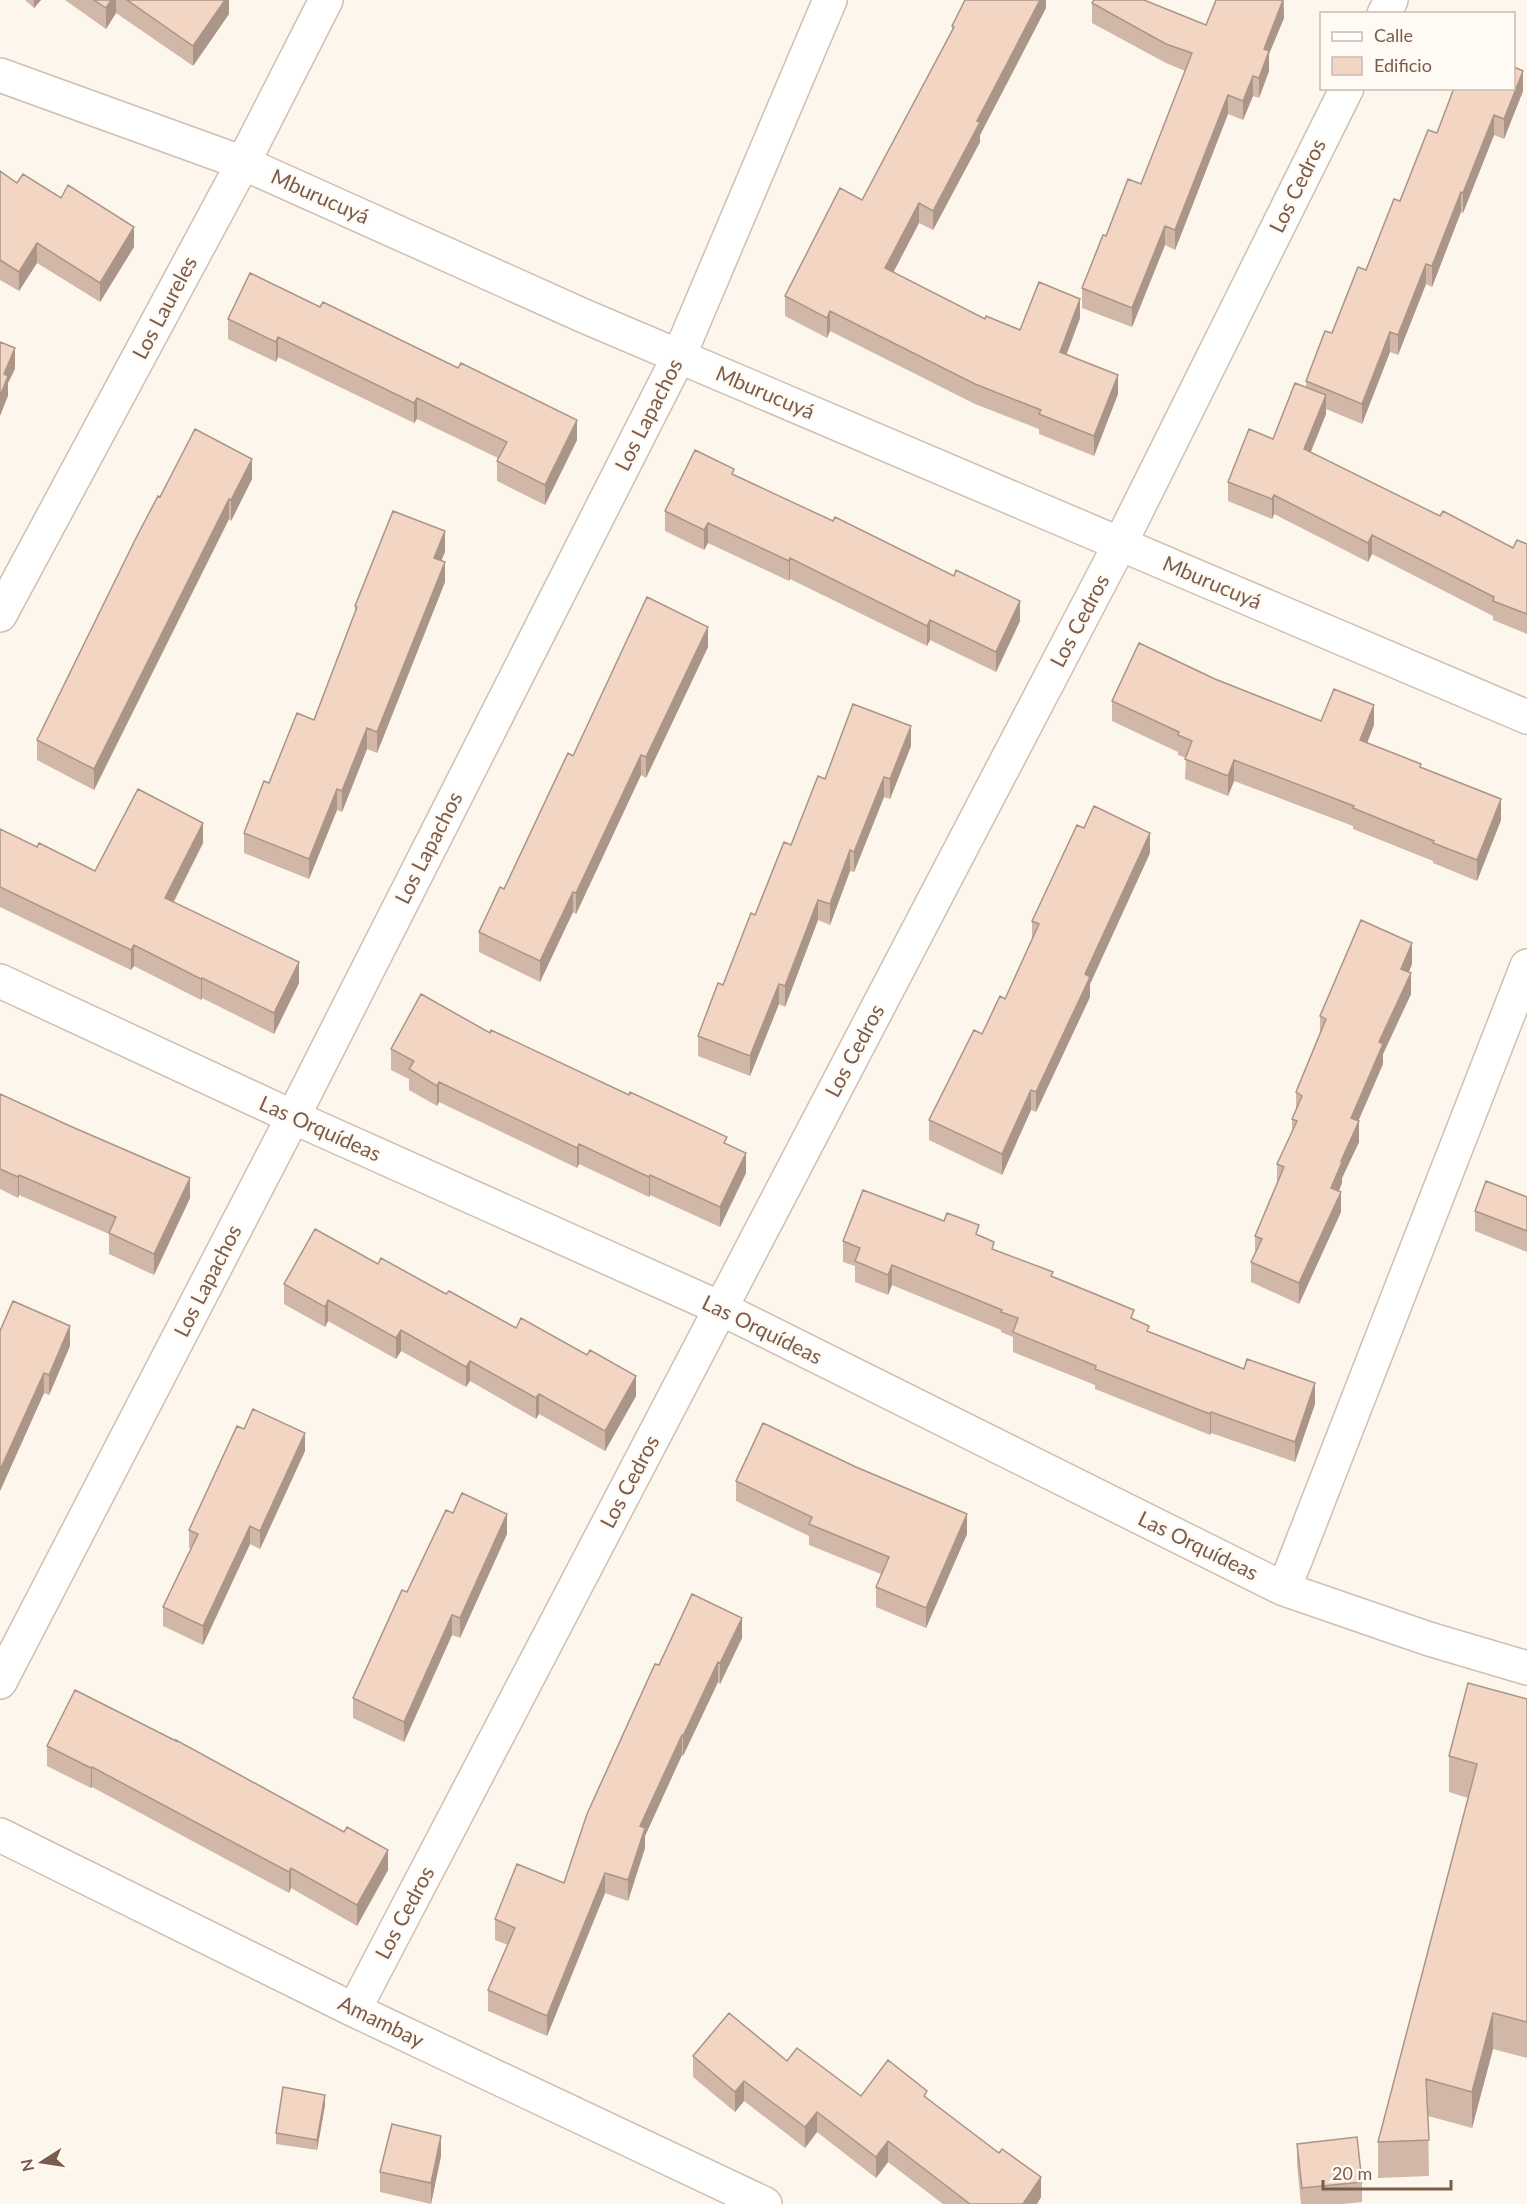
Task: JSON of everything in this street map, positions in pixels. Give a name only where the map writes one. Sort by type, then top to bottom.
[{"type":"street","name":"Los Laureles","points":[[0,615],[243,163],[326,0]]},
{"type":"street","name":"Los Lapachos","points":[[0,1682],[293,1117],[679,356],[830,0]]},
{"type":"street","name":"Mburucuyá","points":[[0,75],[243,163],[584,316],[1527,717]]},
{"type":"street","name":"Los Cedros","points":[[354,2010],[1120,544],[1346,90]]},
{"type":"street","points":[[1284,1589],[1527,966]]},
{"type":"street","name":"Las Orquídeas","points":[[0,981],[293,1117],[720,1308],[1284,1589],[1429,1639],[1527,1668]]},
{"type":"street","name":"Amambay","points":[[0,1835],[354,2010],[765,2204]]},
{"type":"building","points":[[94,0],[111,0],[106,8]]},
{"type":"building","points":[[127,0],[225,0],[193,46]]},
{"type":"building","points":[[965,0],[1040,0],[933,211],[919,203],[885,268],[985,319],[986,316],[1020,330],[1039,282],[1080,299],[1060,352],[1118,375],[1094,436],[1039,414],[1041,410],[975,384],[830,311],[827,318],[785,296],[840,188],[862,200],[954,27],[952,26]]},
{"type":"building","points":[[1094,0],[1144,0],[1206,25],[1216,0],[1283,0],[1264,49],[1269,51],[1259,78],[1253,76],[1243,101],[1228,95],[1175,230],[1165,226],[1132,308],[1082,288],[1103,235],[1106,236],[1128,179],[1141,184],[1192,53],[1166,44],[1092,3]]},
{"type":"building","points":[[1515,67],[1523,71],[1504,119],[1494,115],[1432,266],[1426,264],[1398,335],[1390,332],[1362,404],[1306,381],[1325,331],[1332,333],[1358,267],[1366,270],[1394,199],[1400,201],[1428,130],[1437,133],[1453,90],[1515,90]]},
{"type":"building","points":[[0,171],[17,183],[23,174],[61,198],[68,185],[134,227],[100,283],[37,243],[19,272],[0,260]]},
{"type":"building","points":[[250,273],[320,307],[323,302],[458,368],[461,363],[577,420],[545,485],[497,461],[507,442],[417,398],[414,403],[278,337],[276,342],[228,319]]},
{"type":"building","points":[[0,342],[15,348],[4,374],[8,376],[0,396]]},
{"type":"building","points":[[1295,383],[1326,395],[1304,449],[1440,516],[1443,511],[1513,548],[1517,540],[1527,544],[1527,614],[1493,601],[1494,597],[1372,535],[1368,543],[1274,495],[1272,499],[1228,482],[1249,429],[1273,439]]},
{"type":"building","points":[[195,429],[252,459],[231,500],[229,499],[94,769],[37,740],[136,538]]},
{"type":"building","points":[[695,450],[734,469],[732,474],[833,521],[835,517],[954,576],[956,570],[1020,601],[996,652],[930,620],[927,626],[790,558],[789,561],[708,523],[704,530],[665,511]]},
{"type":"building","points":[[393,511],[445,531],[434,558],[445,562],[377,732],[367,728],[342,791],[337,789],[309,859],[244,833],[264,781],[269,783],[297,713],[314,720],[357,607],[355,606]]},
{"type":"building","points":[[647,597],[708,627],[646,757],[641,755],[576,893],[573,892],[540,961],[479,932],[500,887],[504,889],[568,753],[573,756]]},
{"type":"building","points":[[1139,643],[1215,679],[1321,721],[1334,689],[1374,705],[1360,740],[1501,799],[1477,860],[1353,808],[1354,806],[1234,760],[1228,776],[1185,759],[1192,741],[1178,735],[1179,732],[1112,701]]},
{"type":"building","points":[[853,704],[911,726],[890,779],[884,777],[854,852],[850,850],[830,904],[818,900],[785,986],[779,984],[750,1056],[698,1036],[718,983],[723,985],[751,913],[755,915],[784,842],[791,845],[818,776],[825,779]]},
{"type":"building","points":[[138,789],[203,823],[165,898],[299,962],[274,1013],[134,945],[131,950],[0,887],[0,829],[37,847],[39,843],[95,871]]},
{"type":"building","points":[[1094,806],[1150,833],[1085,974],[1090,977],[1036,1092],[1031,1090],[1002,1154],[929,1120],[974,1030],[982,1034],[1000,996],[1005,999],[1039,924],[1032,921],[1077,825],[1084,828]]},
{"type":"building","points":[[1361,920],[1412,943],[1401,969],[1411,973],[1379,1042],[1383,1044],[1351,1118],[1359,1121],[1331,1188],[1341,1192],[1299,1283],[1251,1262],[1262,1239],[1255,1236],[1284,1167],[1277,1164],[1297,1121],[1292,1119],[1302,1096],[1296,1092],[1326,1019],[1320,1016]]},
{"type":"building","points":[[421,994],[490,1033],[491,1030],[629,1095],[630,1092],[727,1137],[724,1143],[746,1153],[720,1207],[579,1144],[577,1148],[439,1082],[437,1086],[409,1069],[414,1061],[391,1049]]},
{"type":"building","points":[[0,1094],[190,1178],[154,1254],[109,1233],[116,1217],[0,1169]]},
{"type":"building","points":[[1486,1181],[1527,1197],[1527,1231],[1475,1211]]},
{"type":"building","points":[[863,1190],[944,1221],[947,1213],[979,1225],[976,1234],[994,1242],[992,1249],[1053,1272],[1051,1276],[1134,1310],[1131,1318],[1149,1326],[1147,1331],[1244,1369],[1247,1359],[1315,1383],[1295,1442],[1211,1412],[1210,1414],[1095,1369],[1096,1366],[1013,1332],[1018,1318],[1001,1312],[1002,1310],[892,1265],[888,1275],[855,1261],[860,1248],[843,1241]]},
{"type":"building","points":[[315,1229],[378,1264],[381,1258],[446,1294],[449,1291],[516,1328],[521,1318],[587,1355],[590,1350],[636,1376],[605,1431],[539,1394],[536,1398],[470,1361],[466,1367],[401,1330],[396,1338],[328,1300],[325,1307],[284,1284]]},
{"type":"building","points":[[13,1301],[70,1326],[49,1375],[44,1373],[0,1470],[0,1331]]},
{"type":"building","points":[[253,1409],[305,1433],[260,1531],[250,1526],[203,1626],[163,1607],[198,1534],[189,1530],[237,1426],[244,1429]]},
{"type":"building","points":[[763,1423],[856,1467],[967,1514],[926,1608],[876,1587],[889,1557],[809,1524],[812,1517],[736,1481]]},
{"type":"building","points":[[462,1493],[507,1514],[460,1618],[452,1615],[404,1722],[353,1698],[402,1590],[407,1592],[446,1510],[453,1513]]},
{"type":"building","points":[[692,1594],[742,1618],[682,1735],[640,1826],[645,1828],[628,1880],[605,1873],[547,2016],[488,1990],[515,1928],[495,1919],[517,1864],[564,1883],[587,1814],[655,1664],[659,1665]]},
{"type":"building","points":[[1468,1683],[1527,1699],[1527,2022],[1493,2013],[1472,2092],[1426,2079],[1429,2140],[1378,2142],[1477,1764],[1449,1756]]},
{"type":"building","points":[[75,1690],[176,1740],[344,1832],[347,1827],[388,1850],[357,1905],[291,1868],[289,1872],[92,1767],[47,1746]]},
{"type":"building","points":[[729,2013],[787,2061],[797,2048],[861,2096],[888,2060],[927,2091],[924,2096],[999,2153],[1002,2149],[1041,2177],[1023,2204],[970,2204],[888,2141],[876,2157],[817,2112],[805,2127],[744,2081],[735,2092],[693,2056]]},
{"type":"building","points":[[283,2087],[325,2095],[317,2140],[276,2133]]},
{"type":"building","points":[[392,2124],[441,2136],[431,2183],[380,2172]]},
{"type":"building","points":[[1357,2137],[1362,2182],[1302,2188],[1297,2144]]}]
